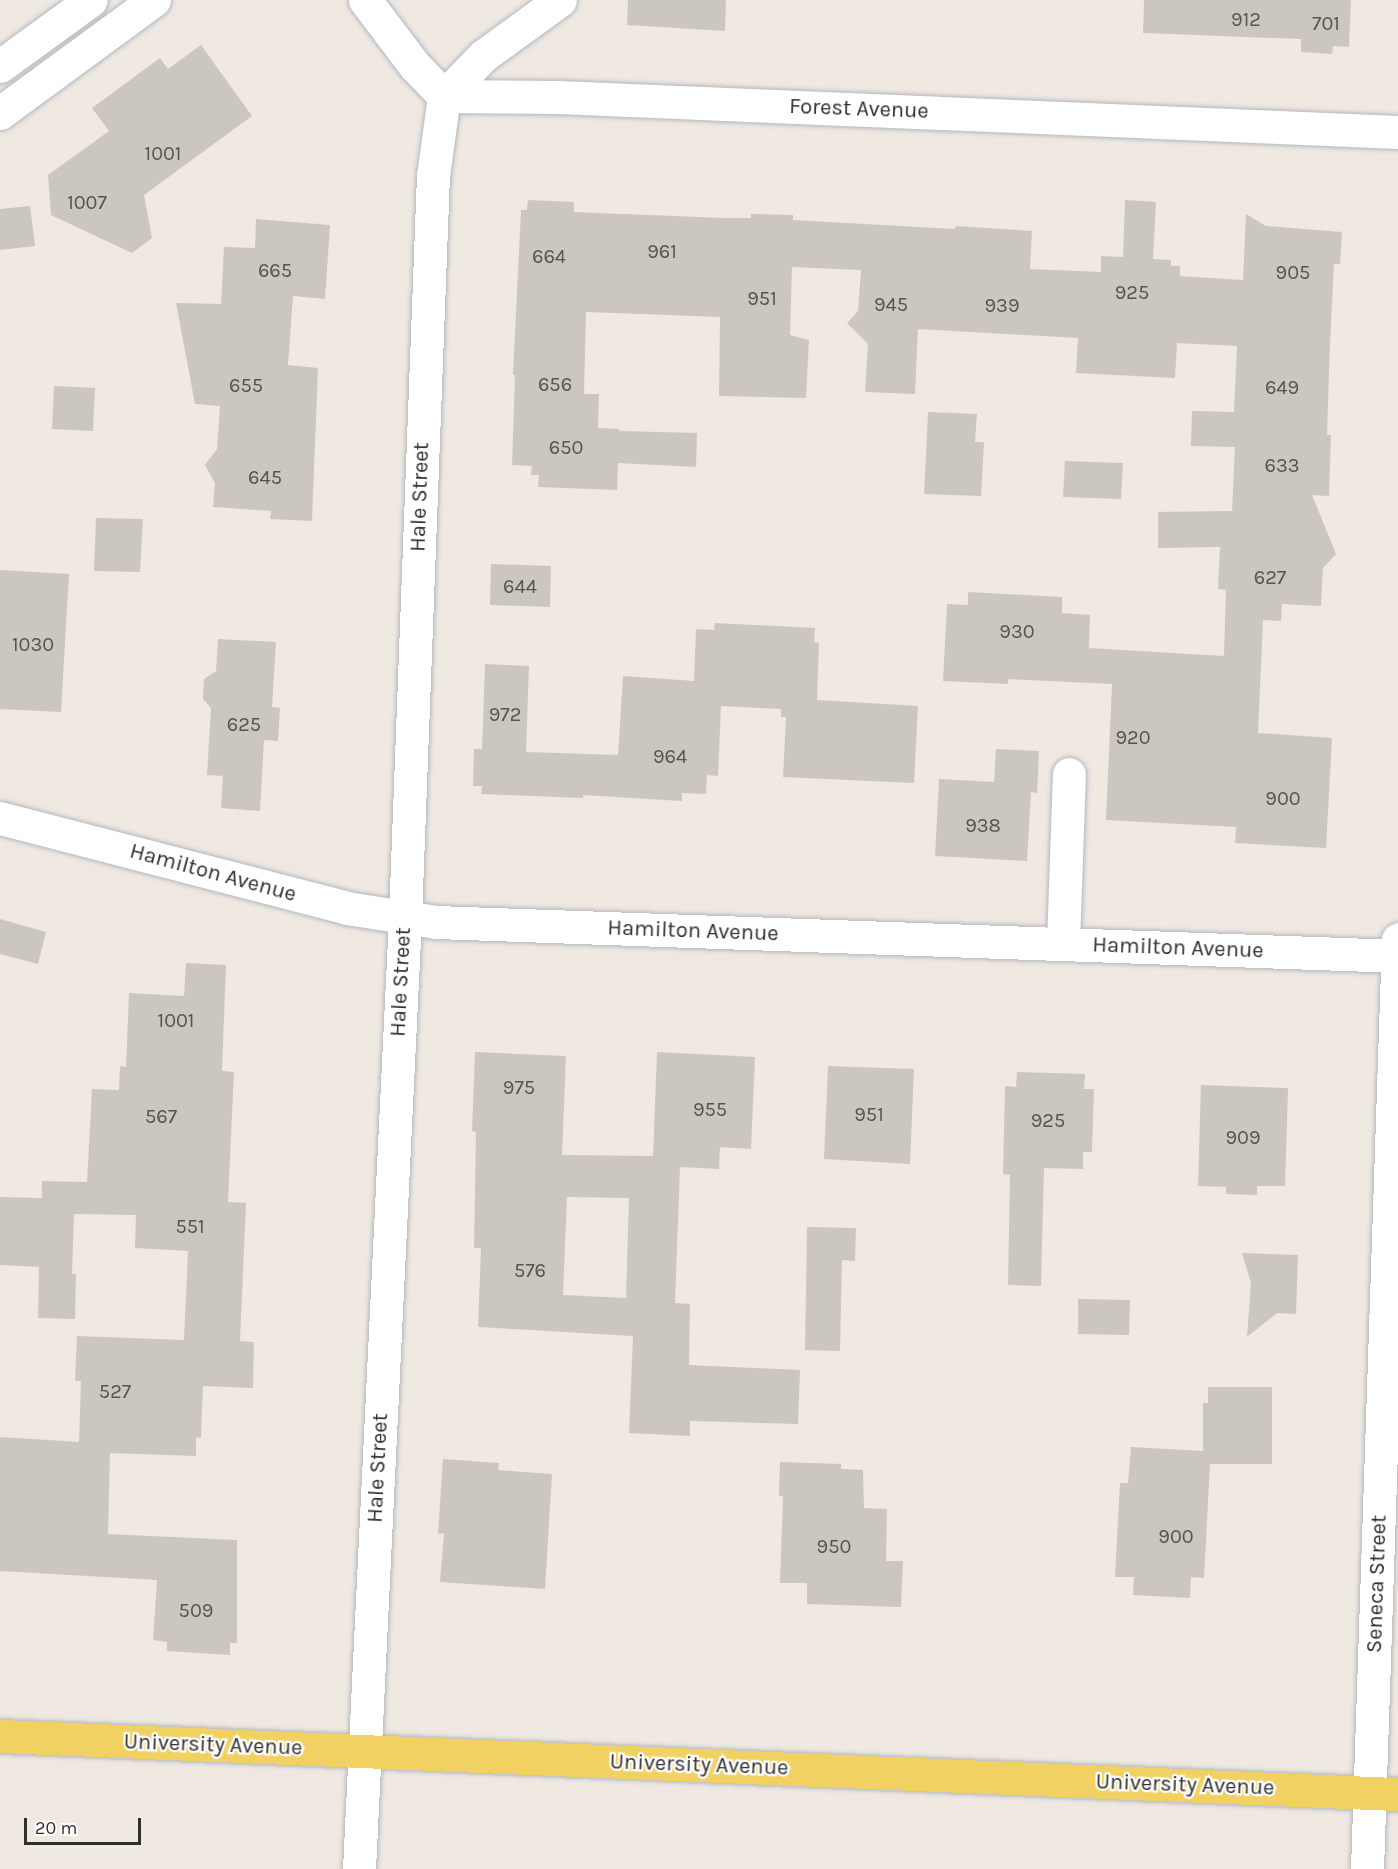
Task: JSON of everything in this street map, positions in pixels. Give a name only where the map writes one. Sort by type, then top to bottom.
[{"type":"main road","name":"University Avenue","points":[[0,1736],[1384,1793]]},
{"type":"street","points":[[0,66],[91,0]]},
{"type":"street","points":[[0,113],[154,0]]},
{"type":"street","points":[[365,0],[394,41],[444,96],[483,56],[560,0]]},
{"type":"street","name":"Forest Avenue","points":[[444,96],[558,97],[1398,132]]},
{"type":"street","name":"Hale Street","points":[[359,1869],[405,917],[433,176],[444,96]]},
{"type":"street","points":[[1063,944],[1069,774]]},
{"type":"street","name":"Hamilton Avenue","points":[[0,818],[347,908],[436,922],[1063,944],[1398,950]]},
{"type":"street","name":"Seneca Street","points":[[1367,1869],[1384,1793],[1398,950]]},
{"type":"building","points":[[628,0],[726,0],[725,31],[627,25]]},
{"type":"building","points":[[1144,0],[1351,0],[1349,47],[1333,46],[1332,54],[1301,52],[1301,39],[1143,33]]},
{"type":"building","points":[[201,45],[252,116],[144,195],[152,238],[132,253],[51,215],[48,175],[109,131],[92,108],[160,58],[168,69]]},
{"type":"building","points":[[528,200],[574,202],[574,212],[724,218],[751,218],[751,214],[793,215],[793,220],[1032,231],[1030,269],[1101,272],[1101,256],[1123,257],[1125,200],[1156,202],[1153,259],[1171,260],[1171,266],[1180,266],[1180,276],[1243,280],[1246,214],[1266,226],[1342,232],[1340,264],[1334,264],[1330,344],[1327,435],[1331,435],[1329,496],[1312,495],[1336,554],[1323,568],[1321,606],[1282,604],[1281,621],[1263,620],[1258,733],[1332,738],[1326,848],[1235,843],[1236,827],[1106,820],[1112,684],[1008,679],[1008,684],[943,681],[947,604],[968,605],[968,592],[1062,597],[1062,613],[1090,615],[1089,648],[1224,656],[1226,590],[1218,589],[1220,547],[1158,548],[1158,512],[1232,511],[1235,447],[1191,446],[1192,411],[1234,412],[1237,346],[1177,343],[1175,378],[1076,373],[1078,338],[918,329],[915,394],[865,392],[868,344],[847,323],[858,311],[861,270],[792,267],[790,335],[809,340],[806,398],[719,396],[720,317],[586,312],[584,394],[599,394],[598,428],[619,429],[619,431],[697,433],[696,467],[618,463],[617,490],[538,487],[539,475],[531,475],[532,466],[512,465],[515,375],[513,375],[521,210],[527,210]]},
{"type":"building","points":[[30,206],[35,246],[0,250],[0,209]]},
{"type":"building","points":[[256,219],[330,225],[325,299],[293,296],[288,365],[318,368],[312,521],[270,519],[271,511],[213,507],[215,483],[205,465],[217,449],[220,406],[195,404],[176,303],[221,304],[224,247],[255,248]]},
{"type":"building","points":[[54,386],[95,388],[93,431],[52,429]]},
{"type":"building","points":[[928,412],[977,414],[975,442],[984,442],[981,496],[924,494]]},
{"type":"building","points":[[1065,461],[1123,463],[1121,499],[1063,497]]},
{"type":"building","points":[[96,518],[143,519],[140,572],[94,571]]},
{"type":"building","points":[[491,564],[551,566],[550,607],[490,605]]},
{"type":"building","points":[[0,570],[69,574],[61,712],[0,709]]},
{"type":"building","points":[[715,623],[815,628],[814,642],[819,643],[817,700],[918,706],[914,783],[783,777],[786,717],[781,717],[781,709],[721,706],[718,776],[707,775],[706,794],[682,793],[682,801],[583,795],[583,798],[481,794],[482,786],[473,786],[474,749],[482,749],[485,664],[529,666],[526,752],[618,755],[623,676],[694,681],[696,629],[714,630]]},
{"type":"building","points":[[218,639],[276,642],[272,707],[280,708],[278,741],[264,740],[260,811],[221,808],[223,776],[207,775],[211,708],[203,699],[204,679],[216,671]]},
{"type":"building","points":[[996,749],[1039,751],[1037,793],[1031,792],[1027,861],[935,856],[939,779],[994,782]]},
{"type":"building","points":[[0,919],[46,932],[38,964],[0,954]]},
{"type":"building","points":[[186,963],[226,965],[222,1071],[234,1072],[228,1202],[246,1203],[240,1341],[254,1342],[253,1388],[203,1386],[201,1438],[196,1437],[196,1456],[110,1453],[108,1534],[237,1540],[237,1643],[230,1643],[230,1655],[167,1651],[167,1642],[153,1640],[157,1580],[0,1571],[0,1437],[79,1442],[81,1381],[75,1381],[77,1336],[184,1340],[188,1251],[135,1248],[136,1215],[74,1214],[72,1274],[76,1274],[75,1319],[38,1318],[39,1267],[0,1265],[0,1197],[42,1198],[42,1181],[87,1182],[92,1089],[119,1090],[120,1066],[126,1067],[129,993],[184,996]]},
{"type":"building","points":[[475,1052],[566,1056],[562,1155],[653,1156],[657,1052],[755,1057],[751,1149],[720,1147],[719,1169],[680,1167],[675,1303],[690,1304],[689,1365],[800,1370],[798,1424],[690,1421],[690,1436],[629,1433],[633,1336],[478,1327],[481,1248],[474,1248],[476,1132],[472,1131]],"holes":[[[567,1197],[629,1198],[626,1298],[563,1295]]]},
{"type":"building","points":[[828,1066],[914,1069],[910,1164],[824,1159]]},
{"type":"building","points":[[1017,1072],[1085,1074],[1084,1089],[1094,1089],[1092,1152],[1083,1152],[1083,1169],[1044,1168],[1041,1286],[1008,1285],[1010,1175],[1003,1174],[1005,1086],[1016,1087]]},
{"type":"building","points":[[1201,1085],[1288,1088],[1285,1186],[1257,1186],[1257,1195],[1226,1194],[1226,1187],[1198,1186]]},
{"type":"building","points":[[807,1227],[856,1228],[855,1261],[842,1260],[840,1351],[805,1350]]},
{"type":"building","points":[[1242,1253],[1298,1255],[1296,1314],[1277,1313],[1247,1337],[1251,1283]]},
{"type":"building","points":[[1078,1299],[1130,1300],[1129,1335],[1078,1334]]},
{"type":"building","points":[[1208,1387],[1272,1387],[1272,1464],[1210,1464],[1204,1578],[1191,1577],[1190,1598],[1133,1595],[1134,1577],[1115,1577],[1120,1483],[1128,1483],[1131,1447],[1203,1451],[1203,1403],[1208,1403]]},
{"type":"building","points":[[443,1459],[499,1463],[498,1470],[552,1474],[545,1589],[440,1582],[444,1533],[438,1534]]},
{"type":"building","points":[[780,1462],[841,1464],[841,1469],[863,1470],[864,1508],[887,1509],[886,1561],[903,1561],[901,1607],[807,1604],[807,1583],[780,1583],[783,1496],[779,1496]]}]
